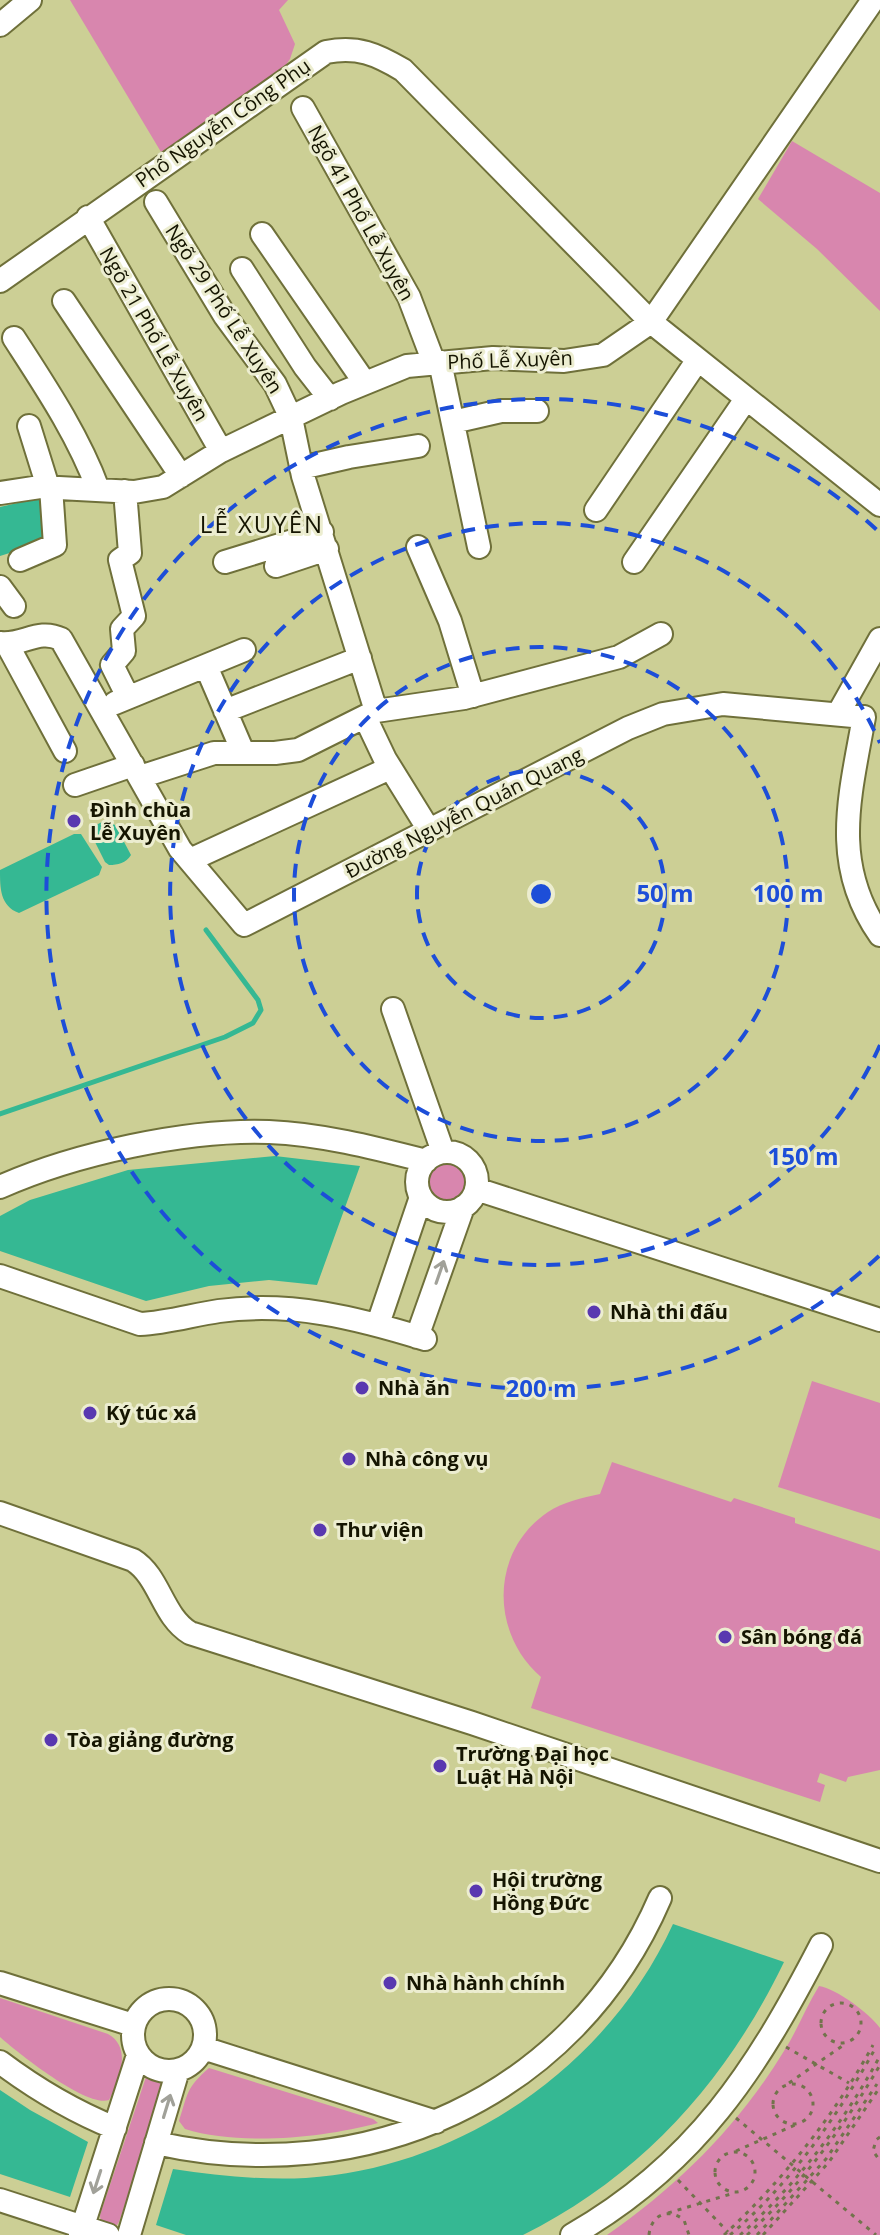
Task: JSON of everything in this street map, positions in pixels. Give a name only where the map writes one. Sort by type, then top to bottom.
[{"type":"street","points":[[0,25],[30,0]]},
{"type":"street","points":[[873,0],[651,322],[880,505]]},
{"type":"street","name":"Phố Nguyễn Công Phụ","points":[[0,281],[326,52],[346,48],[377,55],[403,70],[651,322]]},
{"type":"street","name":"Ngõ 41 Phố Lễ Xuyên","points":[[303,108],[409,297],[437,363],[453,422],[479,547]]},
{"type":"street","name":"Ngõ 29 Phố Lễ Xuyên","points":[[156,202],[225,316],[275,384],[291,418],[301,468],[360,658],[371,714],[390,768],[429,830]]},
{"type":"street","name":"Ngõ 21 Phố Lễ Xuyên","points":[[88,217],[221,451]]},
{"type":"street","points":[[262,234],[365,383]]},
{"type":"street","points":[[242,269],[305,367],[330,399]]},
{"type":"street","points":[[64,301],[181,476]]},
{"type":"street","name":"Phố Lễ Xuyên","points":[[0,493],[50,487],[125,491],[163,487],[221,451],[407,366],[493,358],[564,361],[603,355],[651,322]]},
{"type":"street","points":[[14,338],[47,389],[98,489]]},
{"type":"street","points":[[596,510],[697,361]]},
{"type":"street","points":[[634,562],[746,399]]},
{"type":"street","points":[[453,422],[501,411],[537,411]]},
{"type":"street","points":[[20,560],[55,545],[50,487],[29,426]]},
{"type":"street","points":[[301,468],[418,446]]},
{"type":"street","points":[[125,491],[130,553],[120,560],[134,616],[122,629],[124,651],[112,665],[128,697]]},
{"type":"street","points":[[225,562],[324,541]]},
{"type":"street","points":[[276,566],[324,541]]},
{"type":"street","points":[[418,547],[450,621],[473,696]]},
{"type":"street","points":[[0,587],[14,606]]},
{"type":"street","name":"Đường Nguyễn Quán Quang","points":[[4,643],[37,634],[61,639],[180,849],[244,925],[628,728],[663,714],[723,704],[838,714]]},
{"type":"street","points":[[75,785],[214,753],[298,750],[371,714],[473,696],[619,657],[661,634]]},
{"type":"street","points":[[880,639],[838,714],[864,717],[849,806],[848,853],[860,900],[880,935]]},
{"type":"street","points":[[4,643],[65,751]]},
{"type":"street","points":[[101,708],[244,650]]},
{"type":"street","points":[[225,711],[360,658]]},
{"type":"street","points":[[206,666],[243,752]]},
{"type":"street","points":[[190,860],[390,768]]},
{"type":"street","points":[[393,1009],[434,1156],[417,1181],[421,1197],[432,1208],[451,1212],[469,1198]]},
{"type":"street","points":[[0,1187],[43,1170],[114,1151],[242,1132],[272,1132],[434,1156],[457,1154],[468,1161],[476,1175],[421,1338],[334,1313],[279,1308],[219,1311],[140,1324],[0,1276]]},
{"type":"street","points":[[378,1324],[421,1197]]},
{"type":"street","points":[[469,1198],[880,1320]]},
{"type":"street","points":[[0,1513],[121,1554],[142,1565],[173,1617],[190,1633],[472,1723],[880,1861]]},
{"type":"street","points":[[156,2143],[224,2155],[295,2155],[386,2138],[436,2122],[487,2097],[530,2067],[563,2038],[617,1973],[646,1928],[660,1898]]},
{"type":"street","points":[[572,2235],[634,2195],[707,2127],[760,2056],[821,1945]]},
{"type":"street","points":[[0,1983],[133,2025]]},
{"type":"street","points":[[157,2000],[181,2001],[200,2016],[204,2027],[203,2048],[195,2061],[178,2070],[161,2071],[150,2067],[138,2055],[132,2037],[133,2025],[147,2006],[157,2000]]},
{"type":"street","points":[[203,2048],[436,2122]]},
{"type":"street","points":[[82,2231],[138,2055]]},
{"type":"street","points":[[0,2062],[77,2113],[115,2128]]},
{"type":"street","points":[[129,2235],[178,2070]]},
{"type":"street","points":[[0,2200],[82,2231],[108,2235]]},
{"type":"path","points":[[797,2124],[783,2121],[774,2110],[775,2096],[786,2085],[850,2041],[860,2031],[862,2020],[859,2012],[848,2003],[832,2005],[821,2019],[824,2033],[835,2042],[850,2041]]},
{"type":"path","points":[[784,2045],[880,2101]]},
{"type":"path","points":[[676,2177],[728,2234],[795,2165],[852,2085],[875,2046]]},
{"type":"path","points":[[740,2235],[801,2170],[863,2091],[880,2056]]},
{"type":"path","points":[[747,2235],[806,2174],[880,2065]]},
{"type":"path","points":[[738,2192],[724,2190],[717,2183],[714,2173],[719,2160],[806,2120],[812,2112],[813,2099],[802,2086],[786,2085]]},
{"type":"path","points":[[763,2235],[845,2141],[878,2086]]},
{"type":"path","points":[[733,2116],[876,2235]]},
{"type":"path","points":[[880,2137],[873,2151],[880,2161]]},
{"type":"path","points":[[649,2235],[653,2221],[668,2213],[738,2192],[751,2184],[755,2170],[746,2155],[733,2152]]},
{"type":"path","points":[[757,2235],[812,2179]]},
{"type":"path","points":[[668,2213],[684,2220],[689,2235]]},
{"type":"shaded area","points":[[70,0],[288,0],[279,10],[295,44],[290,59],[273,84],[161,152]]},
{"type":"shaded area","points":[[792,141],[880,193],[880,311],[817,249],[758,199]]},
{"type":"shaded area","points":[[48,496],[47,537],[35,545],[0,556],[0,507]]},
{"type":"shaded area","points":[[106,820],[115,825],[131,855],[119,864],[109,865],[105,862],[91,834],[94,826]]},
{"type":"shaded area","points":[[74,834],[81,834],[102,867],[99,875],[19,913],[8,906],[1,890],[0,870]]},
{"type":"shaded area","points":[[275,1156],[360,1166],[317,1285],[269,1280],[209,1286],[146,1301],[0,1251],[0,1216],[30,1200],[128,1170]]},
{"type":"shaded area","points":[[448,1161],[463,1167],[469,1182],[463,1197],[448,1203],[433,1197],[427,1182],[433,1167]]},
{"type":"shaded area","points":[[812,1381],[880,1403],[880,1519],[778,1487]]},
{"type":"shaded area","points":[[612,1462],[731,1502],[734,1498],[795,1518],[795,1523],[880,1551],[880,1770],[848,1777],[846,1782],[820,1773],[817,1782],[825,1785],[820,1802],[531,1708],[541,1677],[524,1659],[512,1638],[504,1593],[507,1570],[515,1548],[529,1528],[548,1512],[566,1503],[600,1494]]},
{"type":"shaded area","points":[[673,1924],[784,1962],[736,2046],[677,2121],[606,2184],[566,2211],[523,2235],[186,2235],[156,2225],[173,2169],[239,2177],[306,2178],[364,2170],[420,2154],[474,2131],[524,2100],[569,2064],[610,2022],[645,1975]]},
{"type":"shaded area","points":[[819,1986],[852,2002],[880,2028],[880,2235],[607,2235],[682,2175],[727,2129],[784,2051]]},
{"type":"shaded area","points":[[0,1998],[108,2034],[115,2040],[120,2047],[122,2064],[109,2100],[85,2096],[70,2088],[0,2037]]},
{"type":"shaded area","points":[[209,2068],[378,2123],[332,2133],[255,2139],[185,2129],[179,2121],[186,2097]]},
{"type":"shaded area","points":[[147,2074],[163,2079],[165,2085],[115,2228],[101,2223],[100,2215]]},
{"type":"shaded area","points":[[0,2090],[88,2142],[70,2197],[0,2174]]},
{"type":"waterway","points":[[0,1114],[225,1037],[253,1023],[261,1010],[258,1000],[206,930]]},
{"type":"place","name":"Đình chùa Lễ Xuyên","points":[[74,821]]},
{"type":"place","name":"Nhà thi đấu","points":[[594,1312]]},
{"type":"place","name":"Nhà ăn","points":[[362,1388]]},
{"type":"place","name":"Ký túc xá","points":[[90,1413]]},
{"type":"place","name":"Nhà công vụ","points":[[349,1459]]},
{"type":"place","name":"Thư viện","points":[[320,1530]]},
{"type":"place","name":"Sân bóng đá","points":[[725,1637]]},
{"type":"place","name":"Tòa giảng đường","points":[[51,1740]]},
{"type":"place","name":"Trường Đại học Luật Hà Nội","points":[[440,1766]]},
{"type":"place","name":"Hội trường Hồng Đức","points":[[476,1891]]},
{"type":"place","name":"Nhà hành chính","points":[[390,1983]]},
{"type":"district","name":"LỄ XUYÊN","points":[[262,525]]}]
